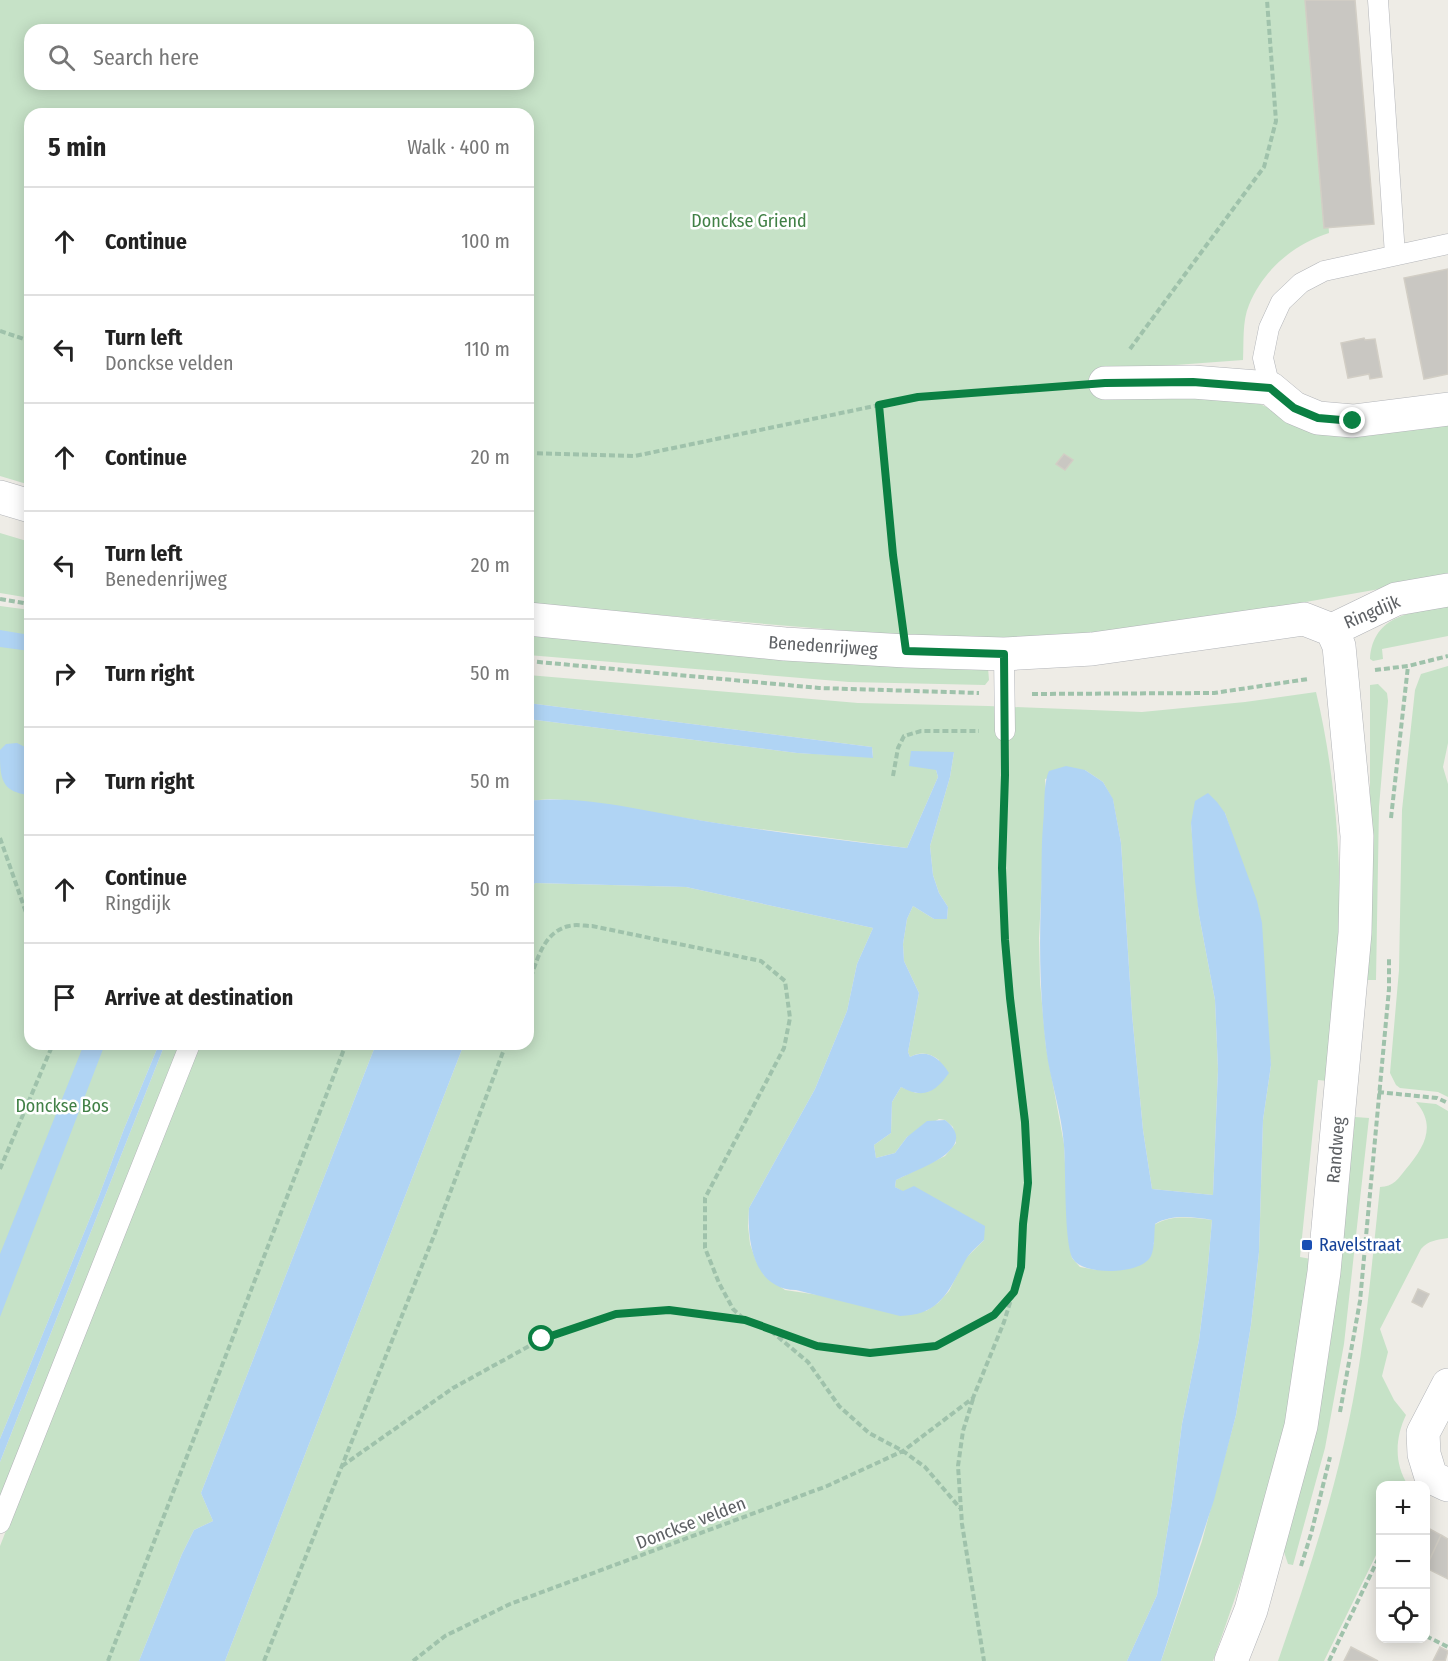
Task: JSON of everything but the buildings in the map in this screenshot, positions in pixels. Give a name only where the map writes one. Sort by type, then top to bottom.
[{"type":"street","points":[[1105,383],[1193,382],[1270,388],[1294,408],[1318,418],[1353,421],[1448,409]]},
{"type":"street","points":[[0,497],[24,504]]},
{"type":"street","name":"Ringdijk","points":[[1332,630],[1396,599],[1448,590]]},
{"type":"street","name":"Benedenrijweg","points":[[534,619],[784,644],[1004,654],[1092,649],[1304,619],[1332,630]]},
{"type":"street","name":"Randweg","points":[[1231,1661],[1251,1610],[1301,1426],[1324,1272],[1355,933],[1357,836],[1339,646],[1332,630]]},
{"type":"street","points":[[1448,1385],[1423,1433],[1424,1454],[1431,1477],[1448,1485]]},
{"type":"lane","points":[[1378,0],[1395,255]]},
{"type":"lane","points":[[1270,388],[1263,358],[1269,328],[1281,302],[1301,283],[1324,271],[1448,244]]},
{"type":"lane","points":[[1004,654],[1005,731]]},
{"type":"lane","points":[[0,1523],[188,1050]]},
{"type":"path","points":[[534,453],[635,456],[918,397],[1105,383],[1264,167],[1276,121],[1267,0]]},
{"type":"path","points":[[0,331],[24,339]]},
{"type":"path","points":[[879,405],[893,555],[906,651]]},
{"type":"path","points":[[0,599],[24,603]]},
{"type":"path","points":[[1408,666],[1448,656]]},
{"type":"path","points":[[893,776],[898,748],[904,736],[921,730],[1005,731],[1002,868],[1005,940],[1025,1122],[1028,1183],[1021,1267],[1014,1292],[973,1398],[963,1431],[958,1466],[960,1508],[984,1661]]},
{"type":"path","points":[[0,838],[24,907]]},
{"type":"path","points":[[534,970],[543,947],[553,933],[570,925],[592,926],[761,961],[785,981],[790,1018],[784,1048],[705,1198],[705,1248],[719,1283],[733,1309],[745,1320]]},
{"type":"path","points":[[0,1169],[50,1050]]},
{"type":"path","points":[[108,1661],[344,1050]]},
{"type":"path","points":[[264,1661],[435,1233],[504,1050]]},
{"type":"path","points":[[1380,1092],[1437,1098],[1448,1104]]},
{"type":"path","points":[[342,1466],[453,1388],[542,1339],[616,1314],[669,1310],[745,1320],[817,1346],[870,1353],[936,1346],[994,1315],[1014,1292]]},
{"type":"path","points":[[768,1328],[808,1362],[839,1406],[869,1433],[903,1451],[925,1467],[960,1508]]},
{"type":"path","name":"Donckse velden","points":[[413,1661],[445,1636],[510,1604],[827,1486],[903,1451],[973,1398]]},
{"type":"path","points":[[1329,1661],[1376,1563]]},
{"type":"path","points":[[1430,1638],[1448,1647]]},
{"type":"green space","name":"Donckse Griend","points":[[0,0],[1313,0],[1329,233],[1292,251],[1262,281],[1247,311],[1244,325],[1243,360],[1135,368],[1238,394],[1273,410],[1448,413],[1448,577],[1185,623],[1027,639],[933,638],[534,605],[534,108],[24,108],[24,483],[0,476]]},
{"type":"green space","points":[[0,533],[24,540],[24,597],[0,593]]},
{"type":"green space","name":"Donckse Bos","points":[[0,606],[24,609],[24,1050],[157,1050],[0,1439]]},
{"type":"green space","points":[[1448,606],[1448,636],[1382,649],[1383,659],[1373,661],[1370,659],[1373,644],[1387,624],[1421,610]]},
{"type":"green space","points":[[534,634],[988,668],[989,680],[985,685],[849,682],[534,656]]},
{"type":"green space","points":[[1448,666],[1448,743],[1443,767],[1448,784],[1448,1097],[1438,1092],[1400,1088],[1390,1073],[1399,970],[1402,810],[1415,690],[1421,674]]},
{"type":"green space","points":[[534,676],[858,703],[1142,712],[1245,702],[1316,692],[1332,781],[1338,843],[1340,905],[1328,1081],[1318,1080],[1300,1257],[1311,1259],[1299,1354],[1287,1420],[1248,1559],[1213,1661],[1161,1661],[1202,1541],[1236,1415],[1251,1325],[1259,1252],[1263,1120],[1271,1065],[1239,855],[1225,813],[1191,823],[1199,915],[1215,1000],[1218,1069],[1213,1195],[1152,1189],[1143,1130],[1132,1014],[1121,843],[1113,800],[1103,782],[1085,770],[1045,779],[1039,938],[1040,982],[1046,1047],[1064,1144],[1069,1242],[1072,1258],[1080,1267],[1097,1270],[1154,1244],[1154,1225],[1168,1219],[1212,1220],[1199,1340],[1182,1424],[1157,1595],[1127,1661],[225,1661],[462,1050],[534,1050],[535,883],[686,887],[873,928],[857,964],[847,1011],[815,1089],[749,1208],[750,1244],[764,1275],[785,1290],[926,1311],[938,1303],[949,1291],[965,1259],[984,1240],[895,1187],[896,1180],[945,1156],[956,1143],[953,1127],[945,1120],[939,1119],[907,1137],[895,1153],[876,1158],[874,1145],[891,1133],[892,1102],[901,1087],[916,1093],[930,1091],[939,1060],[925,1054],[910,1057],[908,1052],[919,993],[904,961],[903,944],[907,919],[913,906],[934,919],[947,919],[948,907],[939,893],[933,875],[930,846],[950,777],[954,752],[936,770],[938,777],[907,848],[728,825],[579,801],[534,800],[534,720],[797,753],[873,757],[872,747],[534,704]]},
{"type":"green space","points":[[1378,684],[1387,693],[1388,701],[1379,807],[1376,980],[1367,980],[1370,899],[1370,685]]},
{"type":"green space","points":[[163,1050],[179,1050],[0,1505],[0,1462]]},
{"type":"green space","points":[[195,1050],[374,1050],[201,1493],[213,1521],[194,1530],[139,1661],[0,1661],[0,1546]]},
{"type":"green space","points":[[1416,1102],[1436,1104],[1448,1111],[1448,1238],[1430,1242],[1421,1249],[1380,1329],[1388,1352],[1382,1376],[1394,1400],[1406,1415],[1398,1442],[1398,1460],[1406,1481],[1376,1481],[1376,1555],[1324,1661],[1278,1661],[1322,1526],[1351,1411],[1366,1315],[1380,1187],[1392,1184],[1398,1179],[1423,1145],[1427,1128],[1422,1111]]},
{"type":"green space","points":[[1355,1117],[1369,1118],[1344,1344],[1325,1448],[1293,1565],[1288,1564],[1283,1549],[1310,1453],[1324,1383],[1340,1269]]},
{"type":"water","points":[[0,630],[24,634],[24,650],[0,647]]},
{"type":"water","points":[[534,704],[872,747],[873,758],[797,753],[534,720]]},
{"type":"water","points":[[17,743],[24,746],[24,794],[7,786],[1,775],[0,750],[6,744]]},
{"type":"water","points":[[911,751],[954,752],[950,777],[930,846],[933,875],[939,893],[948,907],[947,919],[934,919],[913,906],[907,919],[903,944],[904,961],[919,993],[908,1052],[910,1057],[922,1054],[932,1056],[949,1073],[939,1085],[928,1092],[916,1093],[901,1087],[892,1102],[891,1133],[874,1145],[876,1158],[895,1153],[907,1137],[927,1121],[945,1120],[954,1130],[956,1140],[951,1149],[930,1164],[896,1180],[895,1187],[903,1191],[914,1186],[985,1226],[984,1240],[971,1252],[941,1300],[925,1311],[900,1316],[782,1288],[771,1282],[756,1262],[749,1222],[749,1208],[815,1089],[847,1011],[857,964],[873,928],[686,887],[534,885],[534,800],[549,799],[593,802],[754,829],[907,848],[938,777],[936,770],[909,766]]},
{"type":"water","points":[[1066,766],[1085,770],[1103,782],[1113,799],[1121,843],[1132,1014],[1143,1130],[1152,1189],[1213,1195],[1218,1069],[1215,1000],[1199,915],[1191,823],[1195,801],[1208,793],[1225,813],[1257,901],[1262,923],[1271,1065],[1263,1120],[1259,1252],[1251,1325],[1236,1415],[1214,1500],[1161,1661],[1127,1661],[1157,1595],[1182,1424],[1199,1340],[1212,1220],[1190,1217],[1175,1218],[1155,1224],[1151,1256],[1136,1267],[1125,1270],[1100,1271],[1079,1265],[1073,1259],[1070,1251],[1063,1134],[1046,1048],[1040,954],[1042,843],[1046,782],[1049,771]]},
{"type":"water","points":[[82,1050],[103,1050],[0,1317],[0,1254]]},
{"type":"water","points":[[157,1050],[163,1050],[0,1462],[0,1439]]},
{"type":"water","points":[[374,1050],[462,1050],[225,1661],[139,1661],[194,1530],[213,1521],[201,1493]]},
{"type":"place","name":"Ravelstraat","points":[[1307,1245]]},
{"type":"route","points":[[542,1339],[616,1314],[669,1310],[745,1320],[817,1346],[870,1353],[936,1346],[994,1315],[1014,1292],[1021,1267],[1028,1183],[1025,1122],[1005,940],[1002,868],[1005,775],[1004,654],[906,651],[893,555],[879,405],[918,397],[1105,383],[1193,382],[1270,388],[1294,408],[1318,418],[1353,421]]}]
